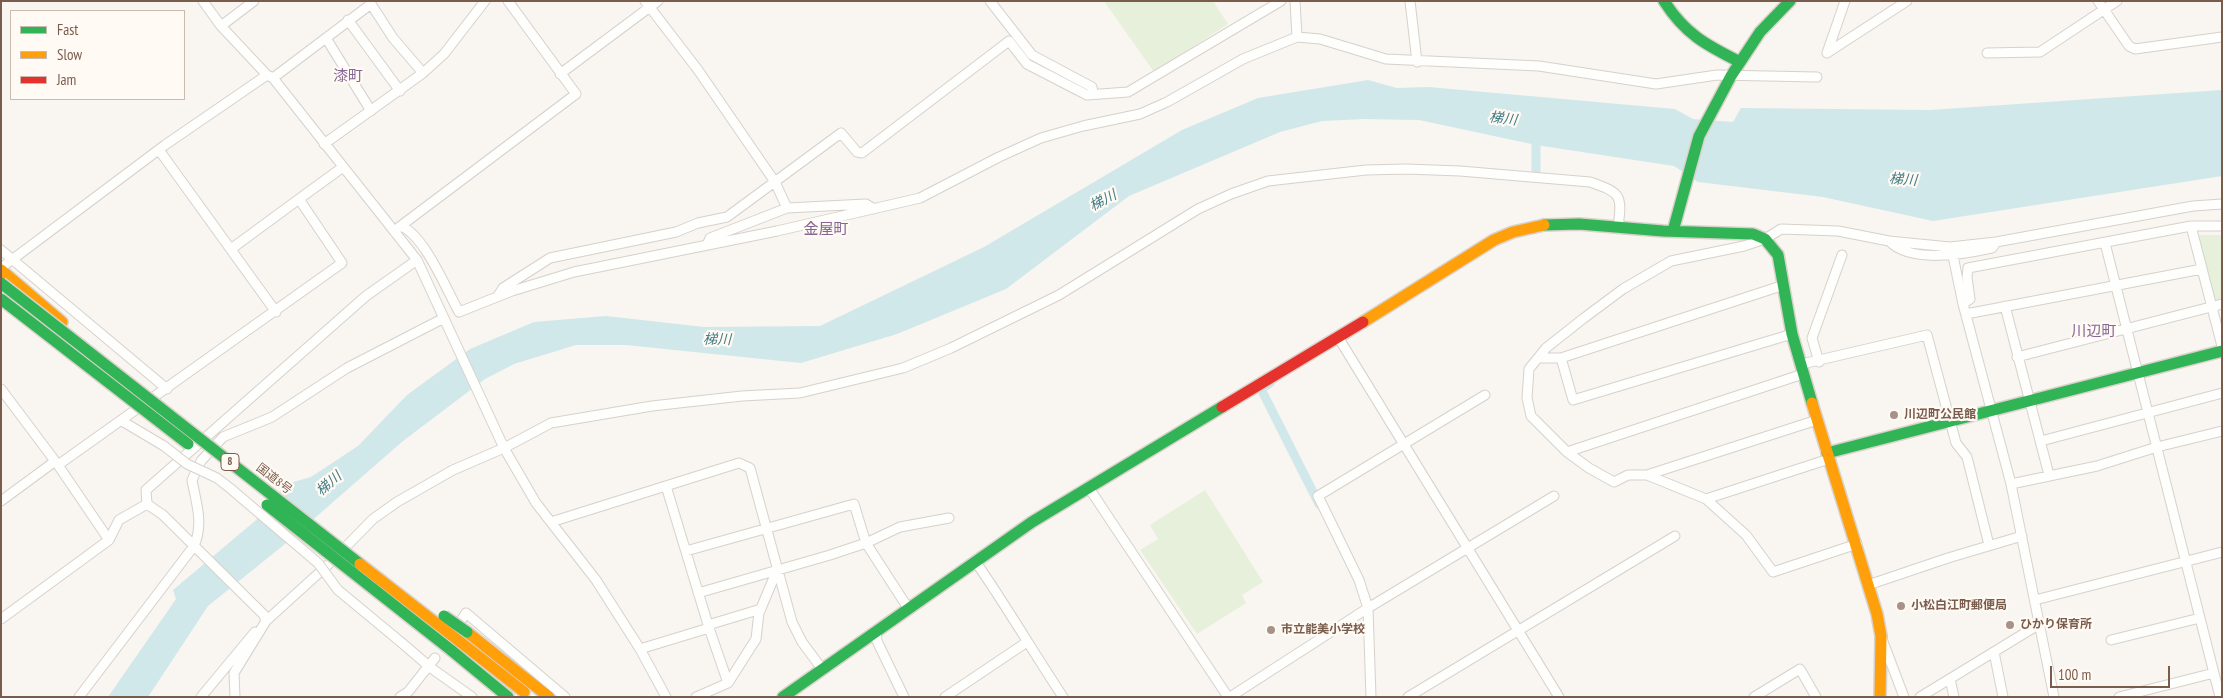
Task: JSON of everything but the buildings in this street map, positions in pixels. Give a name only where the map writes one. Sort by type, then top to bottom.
[{"type":"main road","points":[[1664,1],[1682,28],[1702,42],[1740,62]]},
{"type":"main road","points":[[1673,231],[1699,136],[1729,80],[1760,32],[1790,1]]},
{"type":"main road","points":[[783,697],[1032,522],[1338,337],[1494,240],[1520,228],[1550,223],[1752,234],[1764,239],[1778,255],[1792,334],[1856,544],[1881,636],[1880,697]]},
{"type":"main road","points":[[1,269],[76,333],[91,355]]},
{"type":"main road","name":"国道8号","points":[[1,283],[316,529],[383,572],[451,648],[530,697]]},
{"type":"main road","name":"国道8号","points":[[1,299],[451,648],[508,697]]},
{"type":"main road","points":[[1,309],[85,366]]},
{"type":"main road","points":[[1828,456],[1950,421],[1992,412],[2222,351]]},
{"type":"main road","points":[[451,648],[493,697]]},
{"type":"main road","points":[[451,648],[548,697]]},
{"type":"street","points":[[203,1],[221,26],[270,76],[343,168],[397,229],[417,260],[503,445],[536,503],[596,580],[640,649],[666,697]]},
{"type":"street","points":[[221,26],[254,1]]},
{"type":"street","points":[[324,144],[423,73],[444,54],[485,1]]},
{"type":"street","points":[[397,229],[576,94],[508,1]]},
{"type":"street","points":[[560,74],[647,4],[658,1]]},
{"type":"street","points":[[990,1],[1032,55],[1092,87],[1093,94]]},
{"type":"street","points":[[498,296],[503,288],[550,258],[676,232],[698,222],[727,217],[841,134],[857,152],[862,152],[1009,41],[1027,64],[1087,95],[1128,92],[1145,84],[1281,1]]},
{"type":"street","points":[[1295,1],[1297,37]]},
{"type":"street","points":[[1410,1],[1417,62]]},
{"type":"street","points":[[1845,1],[1827,53],[1907,1]]},
{"type":"street","points":[[2098,1],[2130,46],[2135,49],[2222,37]]},
{"type":"street","points":[[1987,53],[2040,52],[2117,1]]},
{"type":"street","points":[[1,269],[159,150],[326,38],[371,4],[393,38],[423,73]]},
{"type":"street","points":[[647,4],[698,70],[775,182],[787,208]]},
{"type":"street","points":[[348,20],[400,90]]},
{"type":"street","points":[[397,229],[408,229],[421,244],[459,312],[498,296],[574,272],[920,198],[999,157],[1042,138],[1083,126],[1140,114],[1167,102],[1243,59],[1297,37],[1320,39],[1386,59],[1417,62],[1539,66],[1656,84],[1695,77],[1729,80],[1817,77]]},
{"type":"street","points":[[326,38],[371,111]]},
{"type":"street","points":[[159,150],[276,312]]},
{"type":"street","points":[[230,249],[343,168]]},
{"type":"street","points":[[201,697],[264,621],[331,562],[373,520],[397,502],[452,470],[503,445],[551,423],[652,406],[800,392],[903,368],[951,348],[1059,295],[1198,209],[1231,194],[1268,181],[1366,170],[1406,169],[1460,171],[1590,182],[1608,188],[1618,195],[1621,203],[1618,228]]},
{"type":"street","points":[[1,501],[122,421],[342,263],[299,199]]},
{"type":"street","points":[[707,245],[710,238],[787,208],[866,204],[874,209]]},
{"type":"street","points":[[1817,420],[1647,474],[1628,475],[1614,482],[1589,468],[1567,452],[1531,416],[1526,384],[1529,369],[1546,348],[1623,290],[1671,261],[1744,246],[1764,239],[1781,229],[1838,231],[1889,241],[1950,246],[1996,242],[2193,206],[2222,204]]},
{"type":"street","points":[[2191,226],[2222,346]]},
{"type":"street","points":[[1963,304],[1970,299],[1967,277],[1968,268],[2105,244],[2191,226],[2222,226]]},
{"type":"street","points":[[1889,241],[1896,248],[1925,254],[1953,256],[1992,248],[1996,242]]},
{"type":"street","points":[[2105,244],[2220,697]]},
{"type":"street","points":[[1,250],[167,388]]},
{"type":"street","points":[[1819,362],[1812,338],[1842,255]]},
{"type":"street","points":[[1953,256],[1963,304],[2011,484],[2054,697]]},
{"type":"street","points":[[264,621],[163,514],[148,504],[146,490],[366,296],[417,260]]},
{"type":"street","points":[[1966,314],[2202,269]]},
{"type":"street","points":[[1538,358],[1561,358],[1784,285]]},
{"type":"street","points":[[2017,356],[2222,304]]},
{"type":"street","points":[[2005,306],[2049,475]]},
{"type":"street","points":[[79,697],[195,547],[200,534],[200,514],[192,480],[201,461],[223,438],[272,417],[347,368],[445,322]]},
{"type":"street","points":[[1561,358],[1573,400],[1792,334]]},
{"type":"street","points":[[1567,452],[1819,362],[1927,335],[1956,443],[1967,457],[1989,545]]},
{"type":"street","points":[[1338,337],[1559,697]]},
{"type":"street","points":[[1,390],[56,463],[108,540]]},
{"type":"street","points":[[2041,440],[2222,393]]},
{"type":"street","points":[[1371,697],[1368,608],[1359,580],[1318,496],[1485,395]]},
{"type":"street","points":[[122,421],[164,446],[187,464],[217,478],[231,489],[318,563],[338,590],[429,666],[472,697]]},
{"type":"street","points":[[2011,484],[2097,466],[2157,447],[2222,431]]},
{"type":"street","points":[[1706,499],[1828,456]]},
{"type":"street","points":[[551,522],[739,464],[750,468],[792,622],[802,642],[822,669]]},
{"type":"street","points":[[1647,474],[1706,499],[1746,536],[1773,572],[1856,544]]},
{"type":"street","points":[[666,486],[708,626],[728,683]]},
{"type":"street","points":[[1089,488],[1229,697],[1368,608],[1554,496]]},
{"type":"street","points":[[1,619],[108,540],[119,520],[148,504]]},
{"type":"street","points":[[686,552],[854,504],[866,543],[908,608]]},
{"type":"street","points":[[698,593],[866,543],[900,527],[948,518]]},
{"type":"street","points":[[1408,697],[1675,536]]},
{"type":"street","points":[[1868,585],[2022,536]]},
{"type":"street","points":[[2035,600],[2222,552]]},
{"type":"street","points":[[975,561],[1007,607],[1027,642],[1064,697]]},
{"type":"street","points":[[696,697],[728,683],[756,639],[761,609],[778,568]]},
{"type":"street","points":[[640,649],[761,609]]},
{"type":"street","points":[[460,622],[466,613],[564,697]]},
{"type":"street","points":[[2111,640],[2200,618]]},
{"type":"street","points":[[235,697],[234,673],[264,621]]},
{"type":"street","points":[[1920,697],[2038,625]]},
{"type":"street","points":[[876,631],[877,641],[904,697]]},
{"type":"street","points":[[1881,636],[1904,697]]},
{"type":"street","points":[[945,697],[1027,642]]},
{"type":"street","points":[[400,697],[408,692],[429,666],[451,648]]},
{"type":"street","points":[[1994,652],[2003,697]]},
{"type":"street","points":[[1754,697],[1800,669],[1816,697]]},
{"type":"street","points":[[2119,697],[2214,673]]},
{"type":"street","points":[[1950,679],[1954,697]]},
{"type":"green space","points":[[1104,1],[1213,1],[1228,24],[1154,72]]},
{"type":"green space","points":[[2197,235],[2222,235],[2222,301],[2218,302],[2212,296]]},
{"type":"green space","points":[[1205,490],[1263,582],[1242,595],[1246,603],[1197,634],[1140,550],[1158,539],[1150,525]]},
{"type":"water","name":"梯川","points":[[1368,80],[1397,88],[1428,87],[1675,109],[1693,119],[1733,122],[1741,108],[1930,110],[2222,90],[2222,176],[1933,221],[1823,197],[1698,182],[1674,166],[1536,145],[1419,120],[1364,119],[1322,121],[1280,132],[1129,196],[1006,289],[897,334],[801,363],[626,345],[576,345],[514,364],[485,379],[403,441],[285,544],[208,606],[148,697],[108,697],[176,599],[173,590],[255,521],[286,484],[311,477],[358,446],[407,395],[470,349],[534,322],[606,316],[704,327],[820,326],[984,247],[1182,130],[1258,98]]},
{"type":"waterway","points":[[1536,134],[1536,171]]},
{"type":"waterway","points":[[1270,383],[1261,389],[1319,504]]},
{"type":"traffic: fast","points":[[1664,1],[1688,30],[1707,44],[1740,62]]},
{"type":"traffic: fast","points":[[1673,231],[1699,136],[1731,76],[1760,32],[1790,1]]},
{"type":"traffic: fast","points":[[1544,225],[1579,224],[1663,231],[1753,234],[1765,239],[1778,255],[1792,334],[1812,403]]},
{"type":"traffic: fast","points":[[1,283],[360,564]]},
{"type":"traffic: fast","points":[[1,299],[188,444]]},
{"type":"traffic: fast","points":[[1827,453],[2222,351]]},
{"type":"traffic: fast","points":[[783,697],[1032,522],[1222,407]]},
{"type":"traffic: fast","points":[[267,505],[451,650]]},
{"type":"traffic: fast","points":[[444,616],[467,632]]},
{"type":"traffic: fast","points":[[451,650],[508,697]]},
{"type":"traffic: slow","points":[[1363,322],[1494,240],[1513,232],[1544,225]]},
{"type":"traffic: slow","points":[[1,270],[62,322]]},
{"type":"traffic: slow","points":[[1812,403],[1877,614],[1881,636],[1880,697]]},
{"type":"traffic: slow","points":[[360,564],[459,641]]},
{"type":"traffic: slow","points":[[467,632],[549,697]]},
{"type":"traffic: slow","points":[[459,641],[524,692]]},
{"type":"traffic: jam","points":[[1222,407],[1363,322]]},
{"type":"place","name":"川辺町公民館","points":[[1894,415]]},
{"type":"place","name":"小松白江町郵便局","points":[[1901,606]]},
{"type":"place","name":"ひかり保育所","points":[[2010,625]]},
{"type":"place","name":"市立能美小学校","points":[[1271,630]]},
{"type":"district","name":"漆町","points":[[348,77]]},
{"type":"district","name":"金屋町","points":[[826,230]]},
{"type":"district","name":"川辺町","points":[[2094,332]]}]
